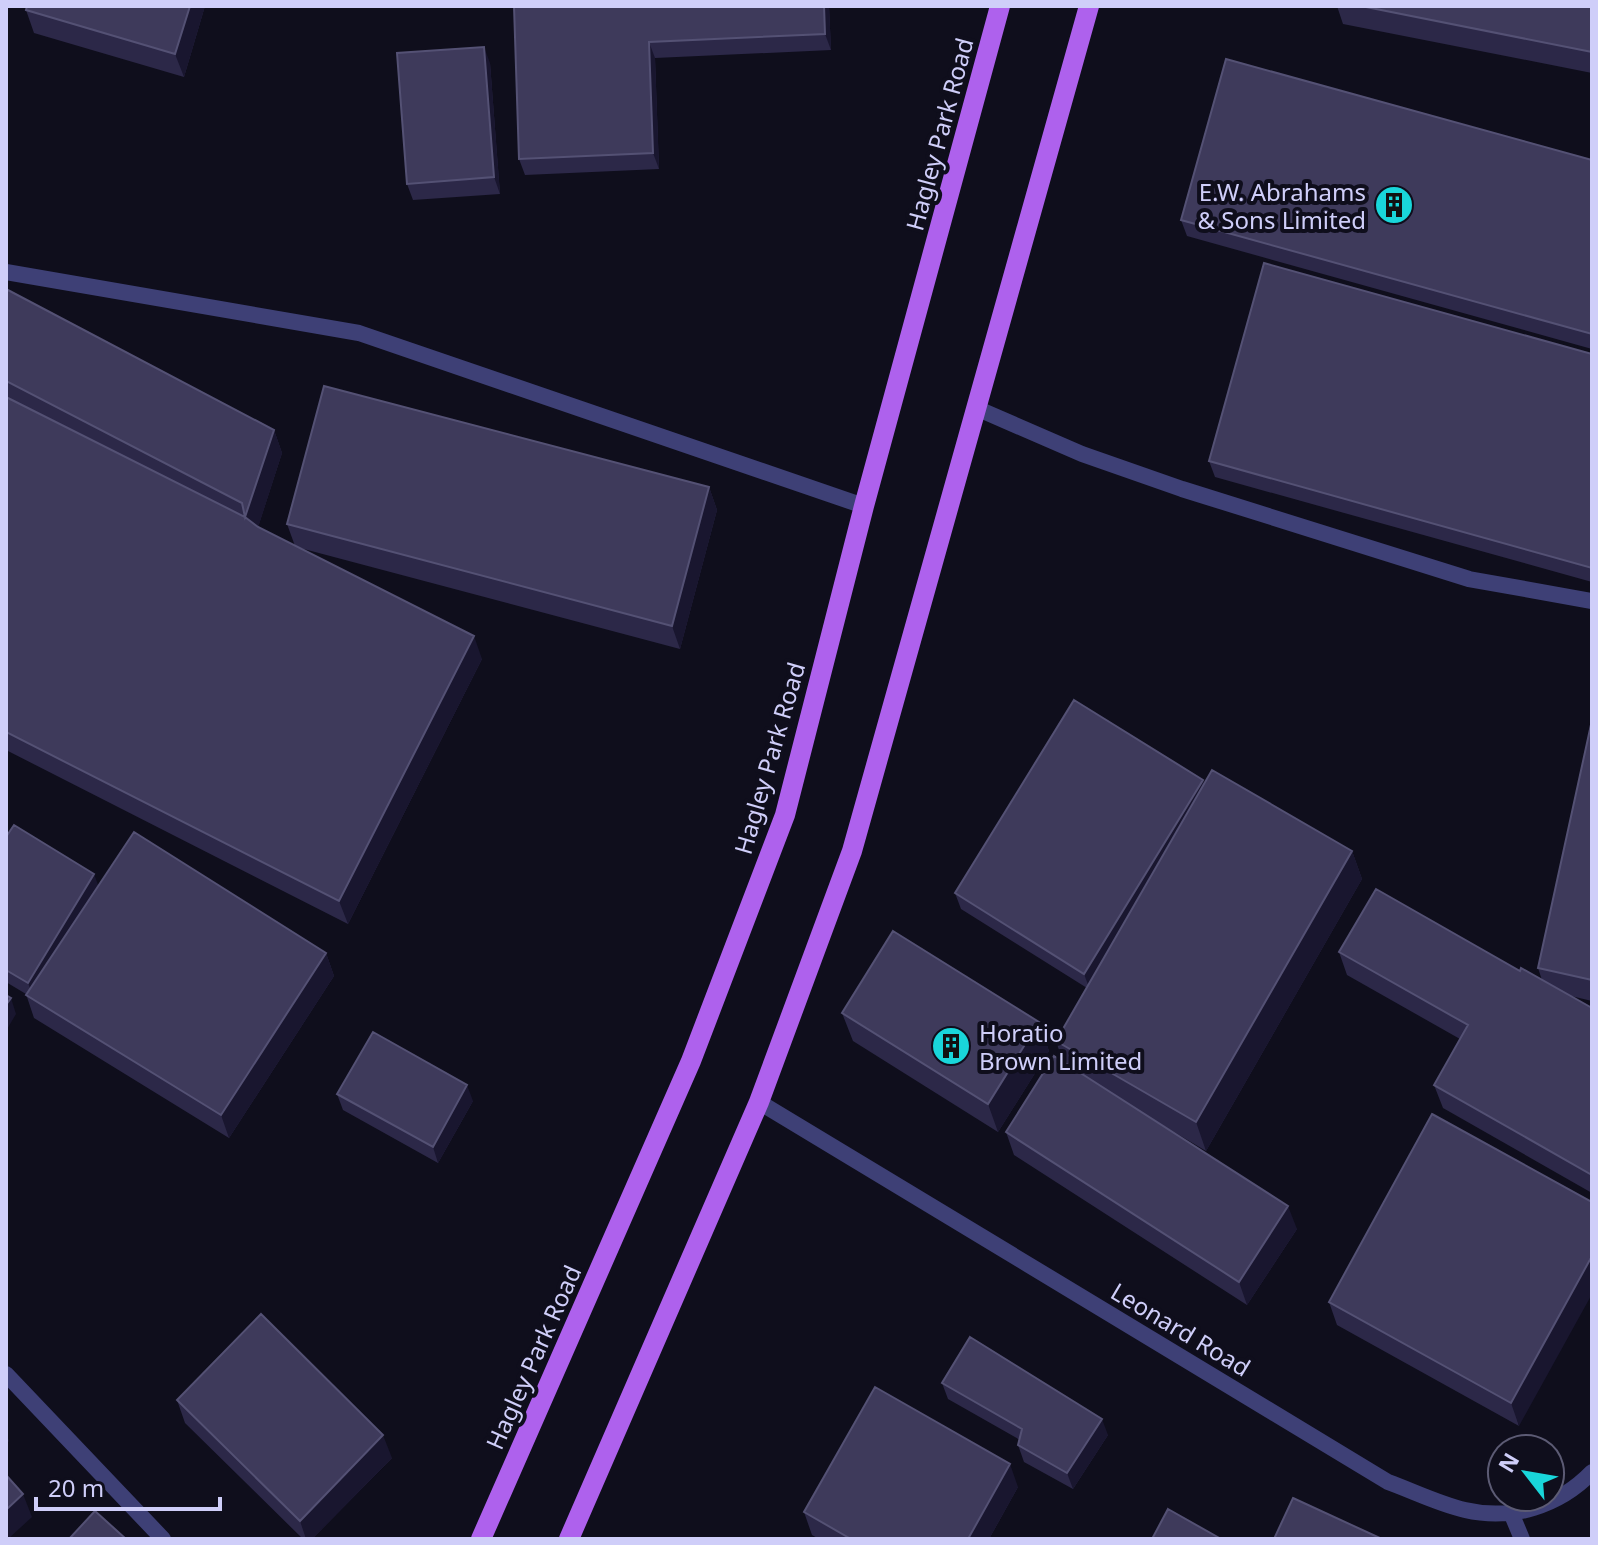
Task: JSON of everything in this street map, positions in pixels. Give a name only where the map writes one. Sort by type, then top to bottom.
[{"type":"main road","name":"Hagley Park Road","points":[[481,1539],[691,1061],[785,815],[864,506],[1000,6]]},
{"type":"main road","points":[[569,1539],[759,1102],[852,851],[1089,6]]},
{"type":"street","points":[[6,272],[359,333],[864,506]]},
{"type":"street","points":[[976,408],[1082,454],[1182,489],[1454,574],[1592,601]]},
{"type":"street","name":"Leonard Road","points":[[759,1102],[1388,1482],[1466,1511],[1512,1515],[1552,1502],[1592,1472]]},
{"type":"street","points":[[6,1374],[163,1539]]},
{"type":"street","points":[[1512,1515],[1522,1539]]},
{"type":"building","points":[[27,6],[190,6],[175,54],[26,10]]},
{"type":"building","points":[[514,6],[824,6],[825,34],[649,42],[653,153],[519,159]]},
{"type":"building","points":[[1361,6],[1592,6],[1592,52]]},
{"type":"building","points":[[484,47],[494,177],[407,184],[397,53]]},
{"type":"building","name":"E.W. Abrahams & Sons Limited","points":[[1226,59],[1592,160],[1592,334],[1181,220]]},
{"type":"building","points":[[1264,263],[1592,354],[1592,568],[1209,461]]},
{"type":"building","points":[[6,289],[274,430],[245,517],[242,503],[6,381]]},
{"type":"building","points":[[324,386],[709,487],[672,626],[287,524]]},
{"type":"building","points":[[6,397],[474,636],[339,901],[6,732]]},
{"type":"building","points":[[1074,700],[1203,780],[1084,974],[955,893]]},
{"type":"building","points":[[1592,720],[1592,980],[1538,968]]},
{"type":"building","points":[[1212,770],[1352,851],[1196,1122],[1056,1041]]},
{"type":"building","points":[[14,825],[94,874],[28,983],[6,970],[6,837]]},
{"type":"building","points":[[134,832],[326,953],[221,1115],[26,995]]},
{"type":"building","points":[[1376,889],[1592,1008],[1592,1175],[1434,1085],[1468,1025],[1339,952]]},
{"type":"building","name":"Horatio Brown Limited","points":[[893,931],[1039,1022],[988,1104],[842,1013]]},
{"type":"building","points":[[373,1032],[467,1085],[433,1147],[337,1094]]},
{"type":"building","points":[[1054,1056],[1288,1206],[1239,1282],[1006,1132]]},
{"type":"building","points":[[1432,1114],[1592,1202],[1592,1256],[1511,1403],[1329,1302]]},
{"type":"building","points":[[261,1314],[383,1435],[300,1521],[177,1400]]},
{"type":"building","points":[[970,1337],[1102,1419],[1067,1473],[1018,1445],[1022,1429],[942,1383]]},
{"type":"building","points":[[875,1387],[1010,1464],[968,1539],[851,1539],[804,1512]]},
{"type":"building","points":[[6,1475],[23,1494],[6,1510]]},
{"type":"building","points":[[1293,1498],[1382,1539],[1274,1539]]},
{"type":"building","points":[[1168,1509],[1221,1539],[1152,1539]]},
{"type":"building","points":[[95,1511],[126,1539],[69,1539]]},
{"type":"place","name":"E.W. Abrahams & Sons Limited","points":[[1394,205]]},
{"type":"place","name":"Horatio Brown Limited","points":[[951,1046]]}]
